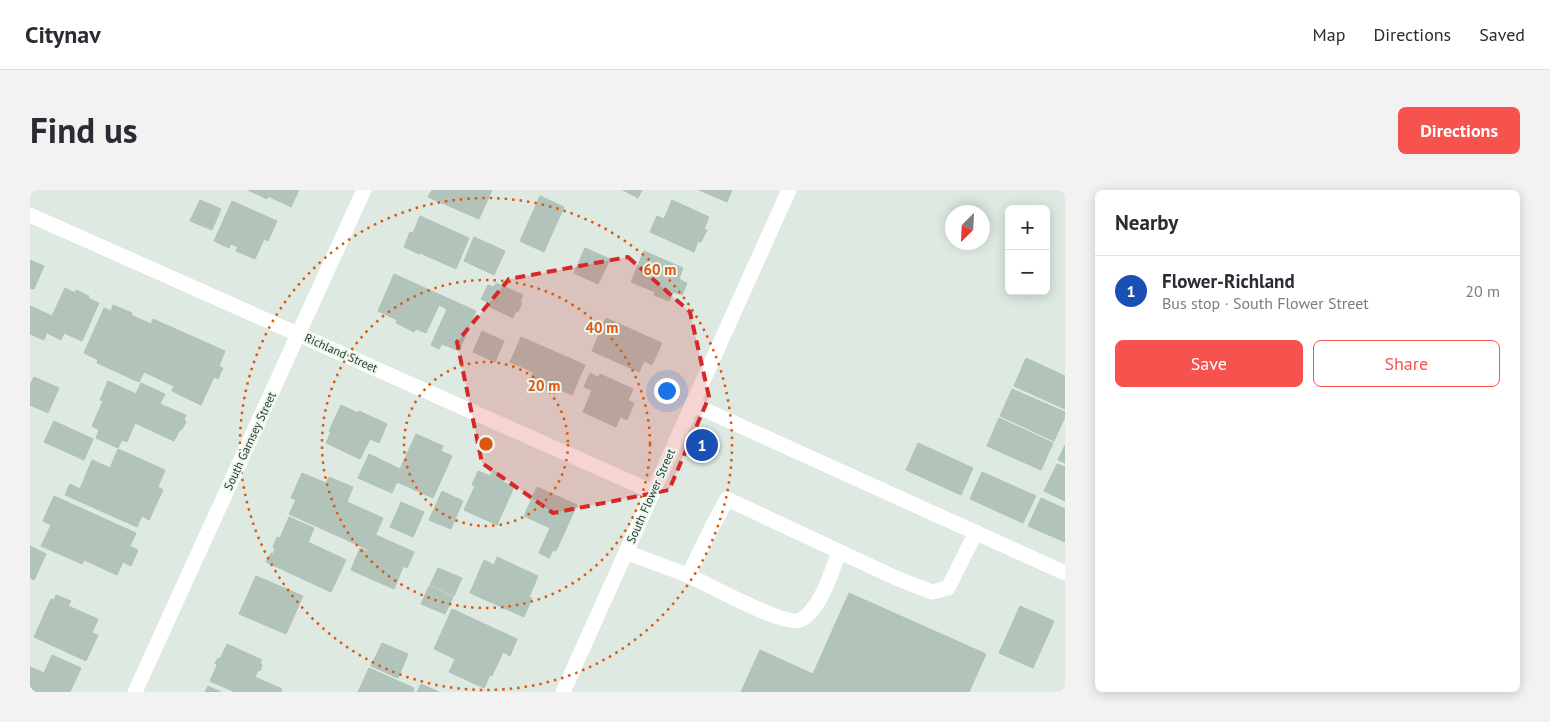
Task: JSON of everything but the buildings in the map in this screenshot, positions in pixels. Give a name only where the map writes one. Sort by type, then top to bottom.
[{"type":"street","name":"South Garnsey Street","points":[[135,692],[364,190]]},
{"type":"street","name":"South Flower Street","points":[[562,692],[789,190]]},
{"type":"street","name":"Richland Street","points":[[30,215],[653,492]]},
{"type":"street","points":[[692,404],[1065,573]]},
{"type":"street","points":[[688,576],[727,499],[896,578],[932,592],[948,588],[976,532]]},
{"type":"street","points":[[626,552],[688,576],[765,612],[786,620],[798,621],[811,612],[828,583],[839,552]]},
{"type":"highlighted area","points":[[628,257],[690,312],[709,397],[669,490],[553,513],[482,463],[457,342],[509,279]]},
{"type":"place","name":"Flower-Richland","points":[[702,445]]}]
